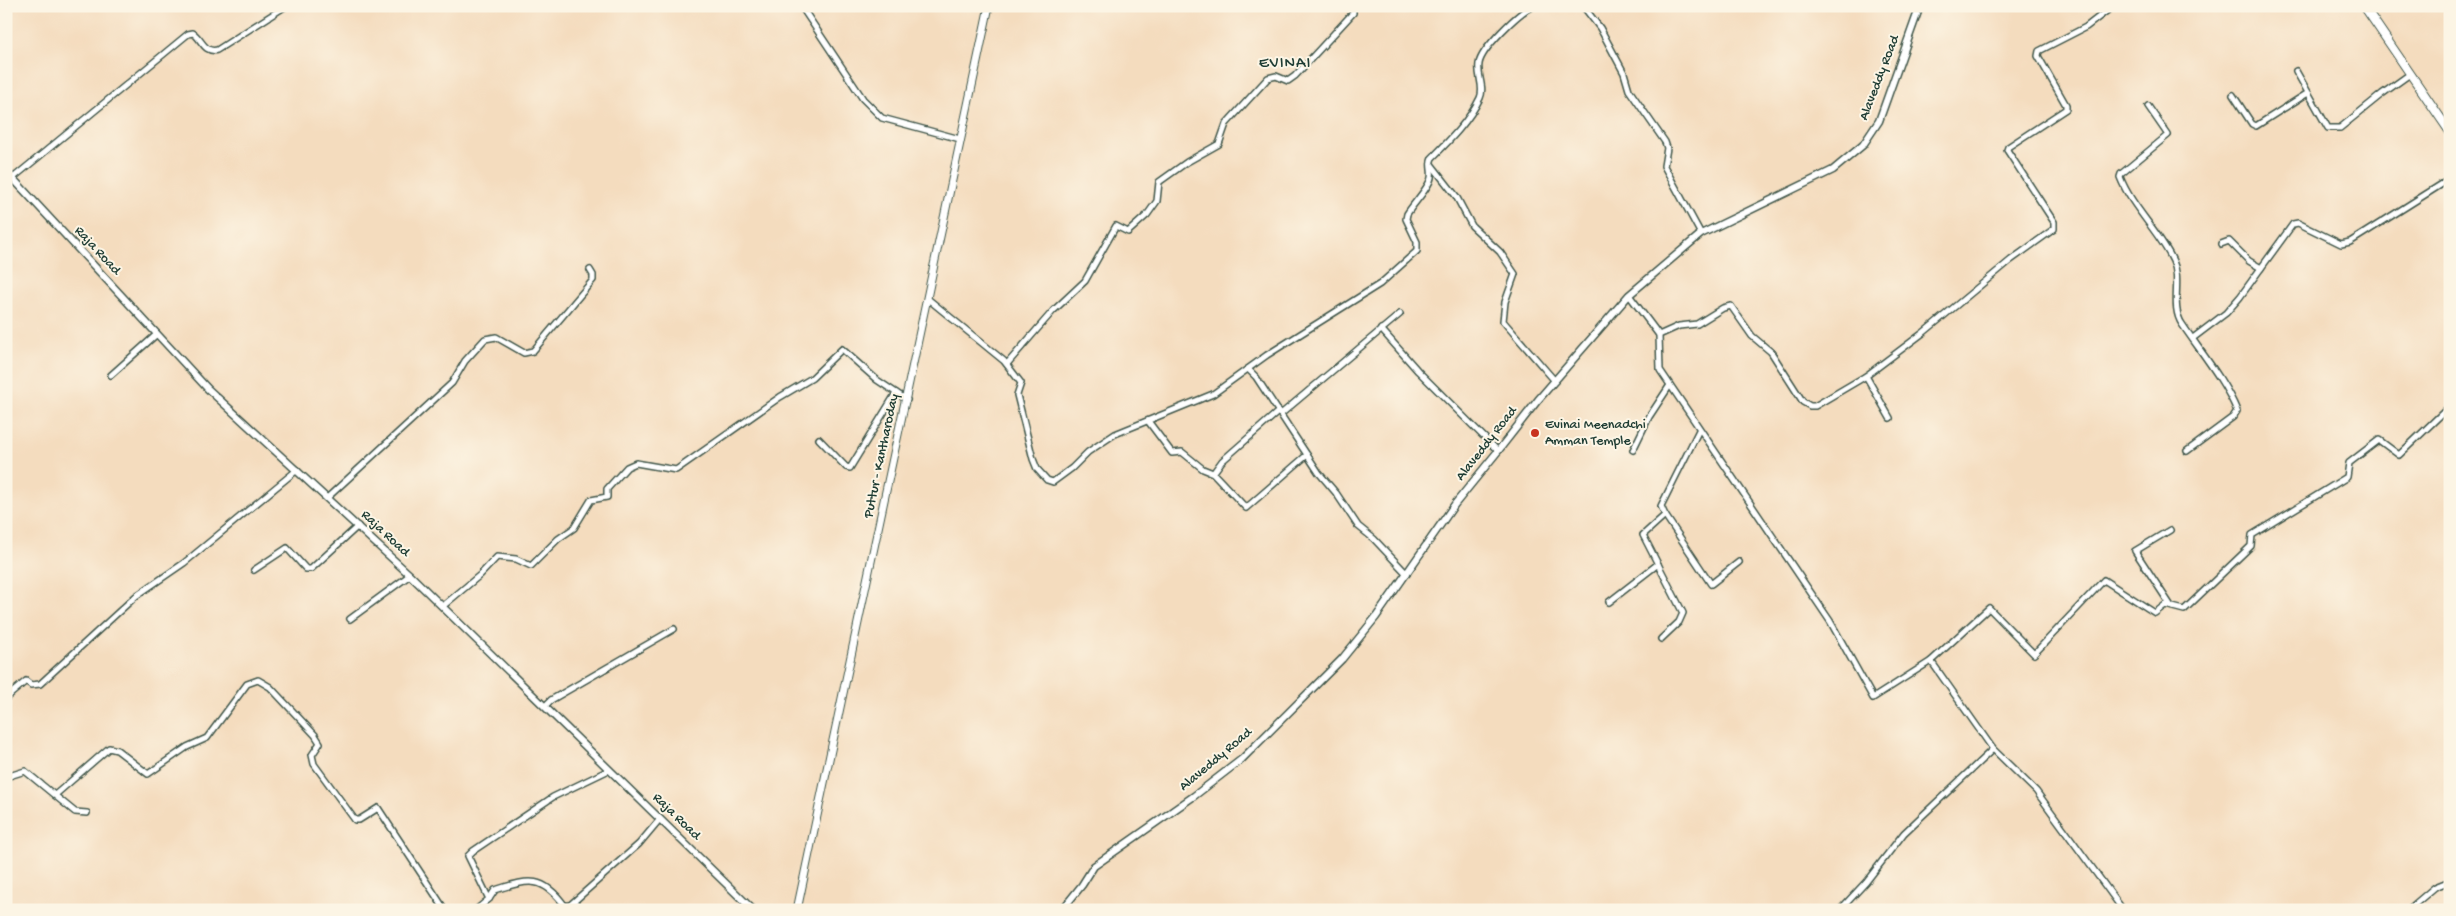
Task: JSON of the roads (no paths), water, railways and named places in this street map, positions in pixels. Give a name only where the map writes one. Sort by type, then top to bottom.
[{"type":"main road","name":"Puttur - Kantharoday","points":[[797,910],[989,6]]},
{"type":"main road","points":[[2364,6],[2450,132]]},
{"type":"street","points":[[13,178],[188,34],[193,33],[212,52],[286,6]]},
{"type":"street","points":[[801,6],[863,99],[882,118],[960,139]]},
{"type":"street","points":[[1007,364],[1053,311],[1085,280],[1116,226],[1128,232],[1147,215],[1157,201],[1159,182],[1187,162],[1219,144],[1226,124],[1268,78],[1276,76],[1288,81],[1295,76],[1353,12],[1353,6]]},
{"type":"street","points":[[1430,162],[1455,135],[1480,98],[1482,91],[1479,65],[1483,54],[1490,44],[1532,6]]},
{"type":"street","points":[[1583,6],[1600,28],[1624,73],[1630,90],[1665,142],[1667,148],[1664,166],[1701,234]]},
{"type":"street","name":"Alaveddy Road","points":[[1062,910],[1094,866],[1194,796],[1242,759],[1342,659],[1376,617],[1455,504],[1554,381],[1629,295],[1701,234],[1833,170],[1863,145],[1879,122],[1920,6]]},
{"type":"street","points":[[1659,335],[1679,326],[1697,324],[1723,308],[1731,306],[1752,336],[1771,352],[1803,402],[1810,406],[1815,406],[1866,376],[1923,333],[2011,260],[2054,229],[2054,222],[2007,150],[2008,147],[2066,107],[2038,56],[2040,51],[2086,27],[2113,6]]},
{"type":"street","points":[[2296,71],[2328,128],[2333,130],[2340,128],[2410,74]]},
{"type":"street","points":[[2233,95],[2252,124],[2256,126],[2308,93]]},
{"type":"street","points":[[2148,106],[2168,135],[2121,174],[2120,177],[2174,262],[2178,279],[2178,315],[2181,323],[2194,338],[2237,411],[2233,417],[2186,451]]},
{"type":"street","points":[[928,299],[1007,364],[1021,383],[1017,395],[1032,458],[1037,469],[1047,480],[1053,482],[1072,468],[1088,452],[1115,434],[1213,394],[1267,355],[1380,284],[1409,260],[1417,251],[1417,242],[1406,219],[1407,214],[1430,181],[1432,174],[1430,162]]},
{"type":"street","points":[[1430,162],[1456,196],[1472,226],[1500,252],[1515,274],[1505,302],[1502,321],[1554,381]]},
{"type":"street","name":"Raja Road","points":[[6,171],[208,389],[443,606],[754,910]]},
{"type":"street","points":[[2194,338],[2226,314],[2293,224],[2298,223],[2341,244],[2350,242],[2450,179]]},
{"type":"street","points":[[2221,244],[2229,241],[2249,261],[2262,268]]},
{"type":"street","points":[[327,498],[452,383],[465,361],[485,339],[496,337],[524,353],[528,354],[533,351],[593,280],[594,275],[590,270]]},
{"type":"street","points":[[1629,295],[1659,335],[1660,370],[1830,622],[1873,698],[1931,661],[1988,608],[2034,654],[2104,580],[2155,613],[2165,605],[2184,610],[2251,546],[2252,535],[2348,477],[2349,463],[2379,440],[2399,455],[2450,406]]},
{"type":"street","points":[[1214,472],[1222,461],[1400,314]]},
{"type":"street","points":[[1381,329],[1418,371],[1498,451]]},
{"type":"street","points":[[111,375],[157,334]]},
{"type":"street","points":[[443,606],[480,575],[496,557],[516,559],[531,566],[558,539],[574,528],[591,500],[607,497],[607,489],[627,467],[636,463],[676,470],[780,396],[812,378],[842,349],[877,380],[906,400]]},
{"type":"street","points":[[1248,369],[1256,377],[1307,455],[1358,526],[1374,539],[1407,574]]},
{"type":"street","points":[[1866,376],[1890,418]]},
{"type":"street","points":[[1633,450],[1649,417],[1670,385]]},
{"type":"street","points":[[819,440],[846,467],[850,468],[896,393]]},
{"type":"street","points":[[1148,421],[1172,453],[1182,452],[1203,469],[1213,473],[1246,508],[1307,455]]},
{"type":"street","points":[[1700,430],[1662,500],[1661,506],[1711,584],[1739,562]]},
{"type":"street","points":[[6,698],[26,681],[32,685],[40,684],[136,596],[191,557],[296,470]]},
{"type":"street","points":[[1662,639],[1679,622],[1684,613],[1643,535],[1665,515]]},
{"type":"street","points":[[254,570],[287,548],[306,569],[311,569],[358,526]]},
{"type":"street","points":[[2170,530],[2135,551],[2172,607]]},
{"type":"street","points":[[1608,602],[1658,564]]},
{"type":"street","points":[[350,619],[410,575]]},
{"type":"street","points":[[545,706],[551,700],[674,629]]},
{"type":"street","points":[[1931,661],[1993,748],[2036,791],[2122,910]]},
{"type":"street","points":[[55,795],[108,748],[118,750],[148,774],[187,748],[207,738],[247,684],[258,680],[270,687],[300,716],[315,734],[320,743],[312,755],[314,764],[355,820],[359,820],[378,808],[445,910]]},
{"type":"street","points":[[1840,910],[1866,882],[1904,833],[1993,748]]},
{"type":"street","points":[[489,899],[468,856],[552,797],[609,770]]},
{"type":"street","points":[[6,777],[25,771],[75,812],[86,813]]},
{"type":"street","points":[[476,910],[489,899],[495,890],[528,880],[543,884],[556,893],[565,906],[570,905],[639,844],[660,819]]},
{"type":"street","points":[[2408,910],[2435,888],[2450,881]]},
{"type":"place","name":"Evinai Meenadchi Amman Temple","points":[[1535,433]]},
{"type":"district","name":"EVINAI","points":[[1285,64]]}]
